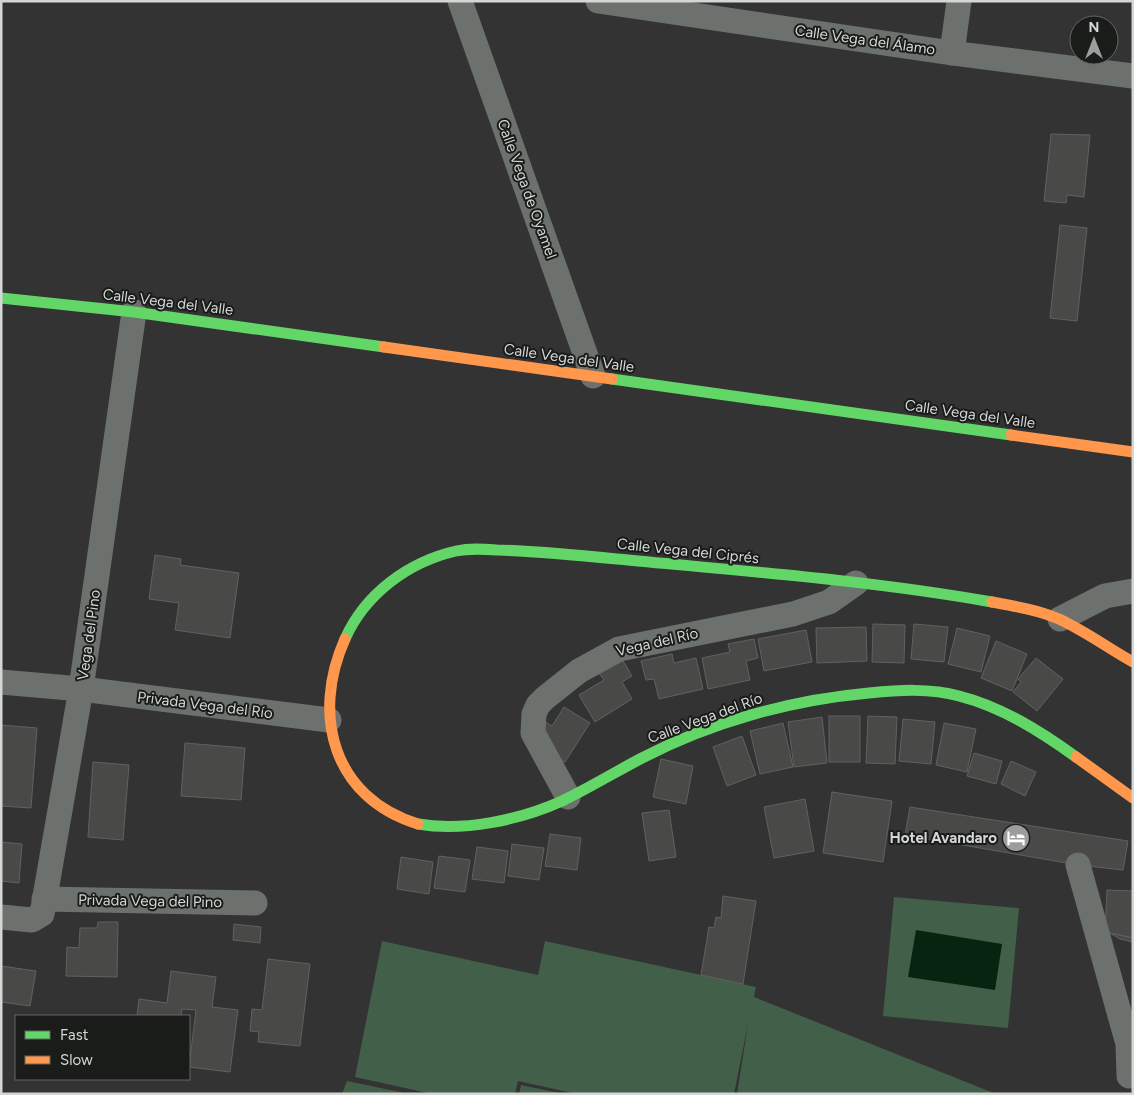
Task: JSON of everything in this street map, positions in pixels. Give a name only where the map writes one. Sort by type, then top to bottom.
[{"type":"street","name":"Calle Vega de Oyamel","points":[[460,1],[594,376]]},
{"type":"street","name":"Calle Vega del Álamo","points":[[598,1],[952,53],[1133,76]]},
{"type":"street","points":[[952,53],[960,1]]},
{"type":"street","name":"Calle Vega del Valle","points":[[1,298],[134,312],[1133,452]]},
{"type":"street","name":"Vega del Pino","points":[[1,917],[26,920],[37,918],[42,914],[81,689],[134,312]]},
{"type":"street","name":"Calle Vega del Ciprés","points":[[329,720],[331,680],[336,661],[352,624],[365,606],[381,589],[405,571],[426,561],[464,549],[536,552],[671,563],[856,583],[1001,603],[1060,619],[1133,662]]},
{"type":"street","name":"Vega del Río","points":[[568,797],[533,733],[532,723],[538,705],[579,671],[619,649],[811,609],[829,602],[856,583]]},
{"type":"street","points":[[1060,619],[1104,596],[1133,591]]},
{"type":"street","name":"Privada Vega del Río","points":[[1,682],[81,689],[329,720]]},
{"type":"street","name":"Calle Vega del Río","points":[[329,720],[337,755],[356,786],[369,799],[384,810],[402,819],[420,826],[440,828],[480,825],[545,808],[672,743],[788,704],[840,694],[904,689],[954,694],[999,708],[1041,731],[1133,798]]},
{"type":"street","points":[[1078,865],[1128,1044],[1129,1076]]},
{"type":"street","name":"Privada Vega del Pino","points":[[44,899],[255,903]]},
{"type":"shaded area","points":[[894,897],[1019,908],[1008,1028],[883,1016]]},
{"type":"shaded area","points":[[916,930],[1002,944],[995,990],[908,977]]},
{"type":"shaded area","points":[[382,941],[538,975],[545,941],[756,987],[754,997],[996,1094],[737,1094],[748,1024],[734,1094],[577,1094],[518,1081],[515,1094],[432,1094],[355,1077]]},
{"type":"shaded area","points":[[347,1081],[410,1094],[342,1094]]},
{"type":"shaded area","points":[[521,1085],[564,1094],[519,1094]]},
{"type":"building","points":[[1051,134],[1090,135],[1084,197],[1067,195],[1066,203],[1044,201]]},
{"type":"building","points":[[1060,225],[1087,228],[1077,321],[1050,318]]},
{"type":"building","points":[[155,555],[181,559],[180,565],[239,573],[230,638],[175,630],[179,603],[149,599]]},
{"type":"building","points":[[873,624],[905,625],[904,663],[872,662]]},
{"type":"building","points":[[914,624],[948,627],[944,662],[911,659]]},
{"type":"building","points":[[866,627],[867,661],[817,663],[816,628]]},
{"type":"building","points":[[957,628],[990,636],[981,672],[948,664]]},
{"type":"building","points":[[806,630],[812,662],[764,671],[758,639]]},
{"type":"building","points":[[754,639],[758,658],[746,661],[750,680],[708,689],[702,658],[730,652],[728,644]]},
{"type":"building","points":[[996,641],[1027,654],[1012,691],[981,678]]},
{"type":"building","points":[[672,654],[674,663],[696,658],[703,689],[659,699],[654,679],[646,680],[641,661]]},
{"type":"building","points":[[1036,658],[1063,679],[1037,711],[1013,692],[1021,682],[1018,679]]},
{"type":"building","points":[[622,659],[632,676],[622,682],[632,699],[595,722],[579,695],[604,680],[599,673]]},
{"type":"building","points":[[564,707],[590,723],[565,762],[553,759],[533,747],[544,721],[552,726]]},
{"type":"building","points":[[829,716],[860,716],[860,762],[829,762]]},
{"type":"building","points":[[868,716],[897,717],[895,764],[866,763]]},
{"type":"building","points":[[822,717],[827,763],[794,767],[788,722]]},
{"type":"building","points":[[903,719],[935,722],[931,764],[899,761]]},
{"type":"building","points":[[783,723],[793,767],[760,774],[750,731]]},
{"type":"building","points":[[944,723],[976,729],[967,772],[936,765]]},
{"type":"building","points":[[1,725],[37,728],[31,808],[1,806]]},
{"type":"building","points":[[742,736],[756,775],[727,786],[713,747]]},
{"type":"building","points":[[185,743],[245,748],[241,800],[181,796]]},
{"type":"building","points":[[974,753],[1002,761],[996,784],[967,776]]},
{"type":"building","points":[[661,759],[693,766],[686,804],[653,797]]},
{"type":"building","points":[[1011,761],[1036,772],[1025,796],[1001,784]]},
{"type":"building","points":[[93,762],[129,765],[123,840],[88,837]]},
{"type":"building","points":[[832,792],[892,801],[883,862],[823,853]]},
{"type":"building","points":[[805,799],[814,851],[774,858],[764,807]]},
{"type":"building","name":"Hotel Avandaro","points":[[910,807],[1128,841],[1123,870],[1078,865],[905,835]]},
{"type":"building","points":[[669,810],[676,857],[649,861],[642,813]]},
{"type":"building","points":[[550,834],[581,838],[577,870],[545,866]]},
{"type":"building","points":[[1,842],[22,844],[19,883],[1,881]]},
{"type":"building","points":[[512,844],[544,848],[539,880],[508,876]]},
{"type":"building","points":[[477,847],[508,851],[504,883],[472,879]]},
{"type":"building","points":[[439,856],[470,860],[465,892],[434,888]]},
{"type":"building","points":[[401,857],[433,862],[429,894],[397,889]]},
{"type":"building","points":[[1107,890],[1133,891],[1133,938],[1105,932]]},
{"type":"building","points":[[723,896],[756,901],[743,984],[701,975],[709,927],[714,928],[716,917],[721,918]]},
{"type":"building","points":[[98,922],[118,922],[117,977],[66,976],[67,947],[79,948],[80,928],[97,928]]},
{"type":"building","points":[[234,924],[261,927],[260,943],[233,940]]},
{"type":"building","points":[[1110,933],[1133,938],[1133,942],[1120,939]]},
{"type":"building","points":[[268,959],[310,964],[300,1046],[258,1042],[259,1032],[250,1031],[252,1009],[262,1010]]},
{"type":"building","points":[[1,966],[36,971],[30,1006],[1,1002]]},
{"type":"building","points":[[171,971],[216,977],[212,1007],[238,1010],[230,1072],[190,1067],[196,1010],[182,1009],[181,1015],[137,1015],[139,999],[167,1003]]},
{"type":"traffic: fast","points":[[1,298],[134,312],[384,347]]},
{"type":"traffic: fast","points":[[612,379],[1011,435]]},
{"type":"traffic: fast","points":[[345,639],[364,608],[390,582],[421,563],[438,556],[471,549],[557,553],[805,577],[945,594],[992,602]]},
{"type":"traffic: fast","points":[[418,824],[435,826],[472,825],[491,823],[528,814],[562,801],[668,745],[724,723],[781,707],[840,696],[869,693],[926,691],[959,696],[1005,713],[1049,738],[1076,757]]},
{"type":"traffic: slow","points":[[384,347],[612,379]]},
{"type":"traffic: slow","points":[[1011,435],[1133,452]]},
{"type":"traffic: slow","points":[[992,602],[1034,611],[1059,619],[1133,662]]},
{"type":"traffic: slow","points":[[345,639],[335,668],[330,696],[331,724],[337,750],[349,774],[366,795],[389,812],[418,824]]},
{"type":"traffic: slow","points":[[1076,757],[1133,798]]},
{"type":"place","name":"Hotel Avandaro","points":[[1016,838]]}]
